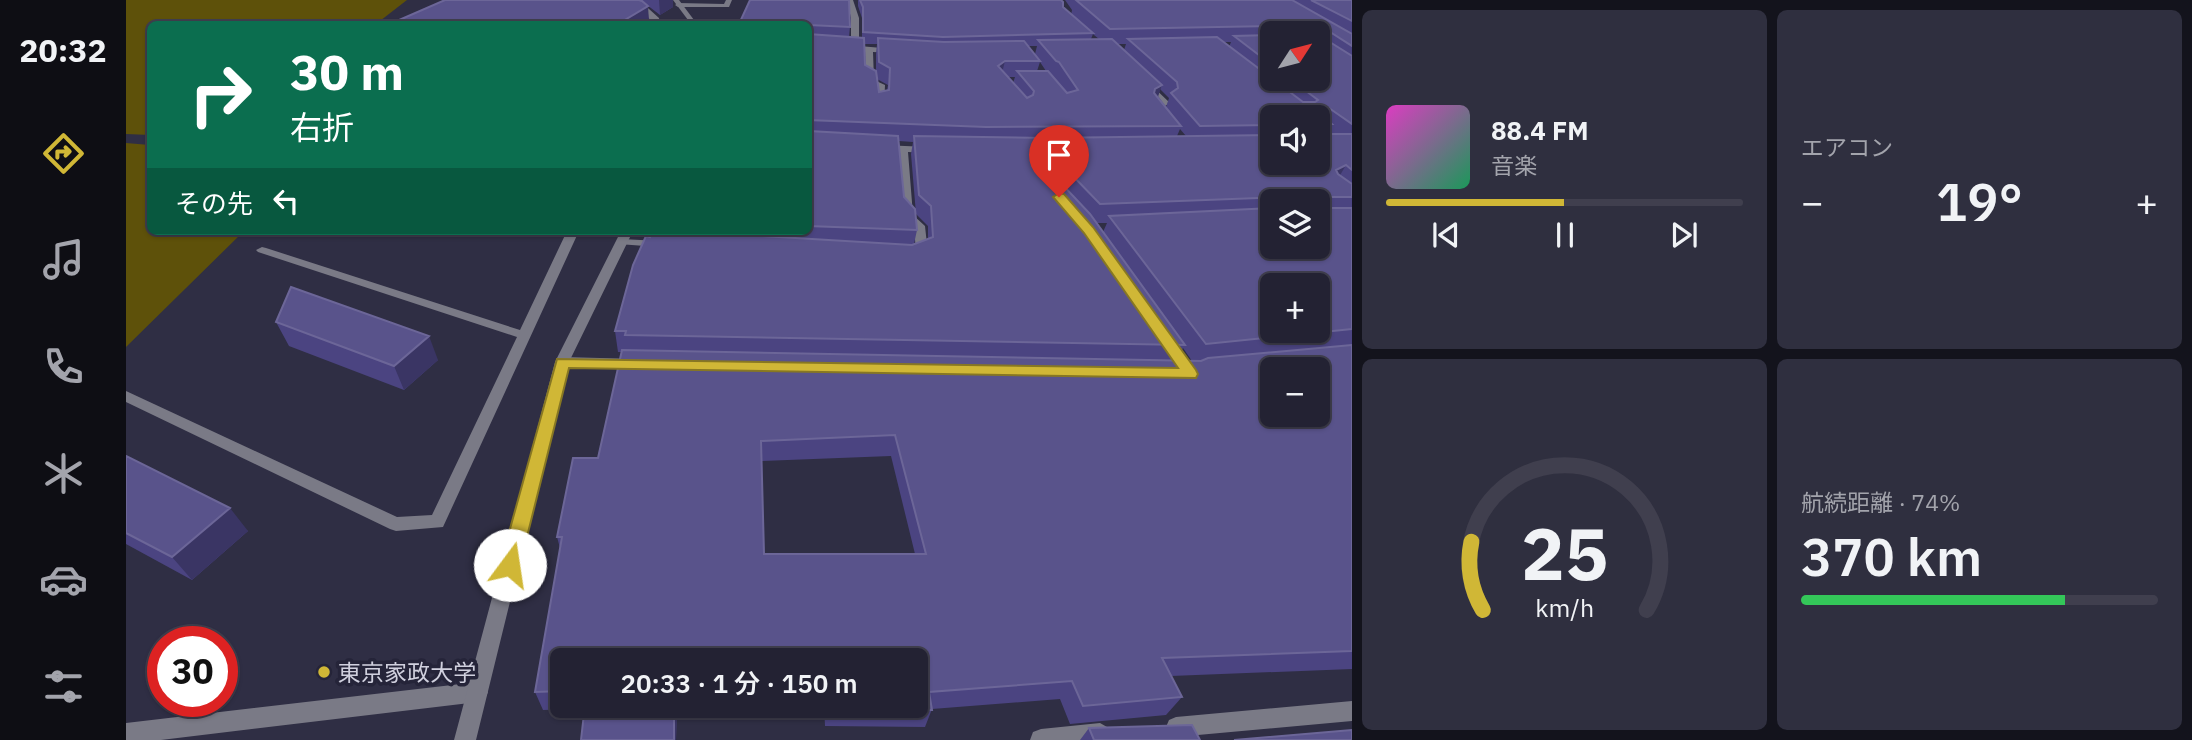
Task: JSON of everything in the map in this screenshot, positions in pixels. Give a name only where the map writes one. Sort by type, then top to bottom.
[{"type":"street","points":[[635,0],[656,21]]},
{"type":"street","points":[[677,3],[727,6],[729,0]]},
{"type":"street","points":[[855,49],[855,18],[851,0],[863,3]]},
{"type":"street","points":[[677,3],[692,21]]},
{"type":"street","points":[[635,10],[648,12]]},
{"type":"street","points":[[844,48],[905,51]]},
{"type":"street","points":[[869,49],[870,81],[881,85],[881,105]]},
{"type":"street","points":[[1137,76],[1166,103],[1154,108],[1171,125]]},
{"type":"street","points":[[876,148],[942,150]]},
{"type":"street","points":[[902,150],[908,216],[919,226],[922,254],[909,258]]},
{"type":"street","points":[[126,396],[396,524],[437,522],[571,235]]},
{"type":"street","points":[[465,740],[562,362],[625,237],[677,245]]},
{"type":"street","points":[[262,250],[523,335]]},
{"type":"street","points":[[562,362],[658,364]]},
{"type":"street","points":[[126,734],[478,692]]},
{"type":"street","points":[[1149,730],[1352,711]]},
{"type":"street","points":[[1041,740],[1122,732]]},
{"type":"shaded area","points":[[126,0],[407,0],[380,21],[147,21],[147,135],[126,134]]},
{"type":"shaded area","points":[[126,143],[147,145],[147,235],[240,235],[126,347]]},
{"type":"building","points":[[445,0],[639,0],[648,6],[623,21],[397,21]]},
{"type":"building","points":[[750,0],[849,0],[850,27],[812,25],[812,21],[740,21]]},
{"type":"building","points":[[860,0],[1061,0],[1063,7],[1093,33],[943,37],[863,32],[863,7]]},
{"type":"building","points":[[1076,0],[1292,0],[1329,21],[1260,21],[1260,26],[1110,29]]},
{"type":"building","points":[[1311,0],[1352,0],[1352,21]]},
{"type":"building","points":[[1330,22],[1352,34],[1352,46],[1330,32]]},
{"type":"building","points":[[812,34],[864,38],[865,65],[876,71],[879,92],[889,90],[890,68],[879,62],[878,38],[944,42],[1024,41],[1040,61],[1005,61],[998,66],[1027,98],[1033,95],[1034,91],[1017,71],[1048,71],[1067,93],[1078,90],[1059,62],[1038,40],[1112,39],[1162,85],[1155,89],[1154,93],[1181,126],[986,127],[812,120]]},
{"type":"building","points":[[1260,35],[1260,56],[1234,36]]},
{"type":"building","points":[[1217,37],[1260,70],[1260,91],[1288,91],[1303,102],[1318,100],[1306,91],[1330,91],[1330,42],[1352,56],[1352,124],[1330,109],[1330,105],[1260,105],[1260,125],[1200,126],[1171,93],[1178,88],[1177,82],[1128,39]]},
{"type":"building","points":[[812,131],[898,136],[904,197],[915,209],[917,230],[812,226]]},
{"type":"building","points":[[1330,134],[1352,134],[1352,170],[1346,165],[1336,170],[1352,184],[1352,197],[1330,197],[1330,189],[1260,189],[1260,198],[1100,204],[1071,174],[1059,176],[1058,180],[1090,214],[1185,345],[625,335],[626,331],[615,331],[633,265],[646,236],[746,235],[912,245],[933,237],[931,206],[919,195],[914,136],[1045,138],[1260,135],[1260,175],[1330,175]]},
{"type":"building","points":[[1330,208],[1352,208],[1352,329],[1330,331],[1330,273],[1260,273],[1260,338],[1206,344],[1109,216],[1260,209],[1260,259],[1330,259]]},
{"type":"building","points":[[291,287],[429,336],[394,366],[276,322]]},
{"type":"building","points":[[1352,345],[1352,651],[1162,658],[1182,697],[1083,706],[1072,681],[929,692],[932,710],[928,710],[928,648],[550,648],[550,691],[535,692],[562,537],[557,537],[573,458],[598,458],[622,350],[1201,361],[1208,358]],"holes":[[[895,435],[926,554],[764,554],[761,441]]]},
{"type":"building","points":[[126,456],[230,508],[172,557],[126,533]]},
{"type":"building","points":[[584,718],[674,718],[674,740],[581,740]]},
{"type":"building","points":[[1192,725],[1200,740],[1094,740],[1089,728]]},
{"type":"building","points":[[1352,730],[1352,740],[1234,740]]},
{"type":"place","name":"東京家政大学","points":[[324,672]]},
{"type":"route","points":[[510,565],[562,362],[1190,374],[1088,230],[1059,197]]}]
